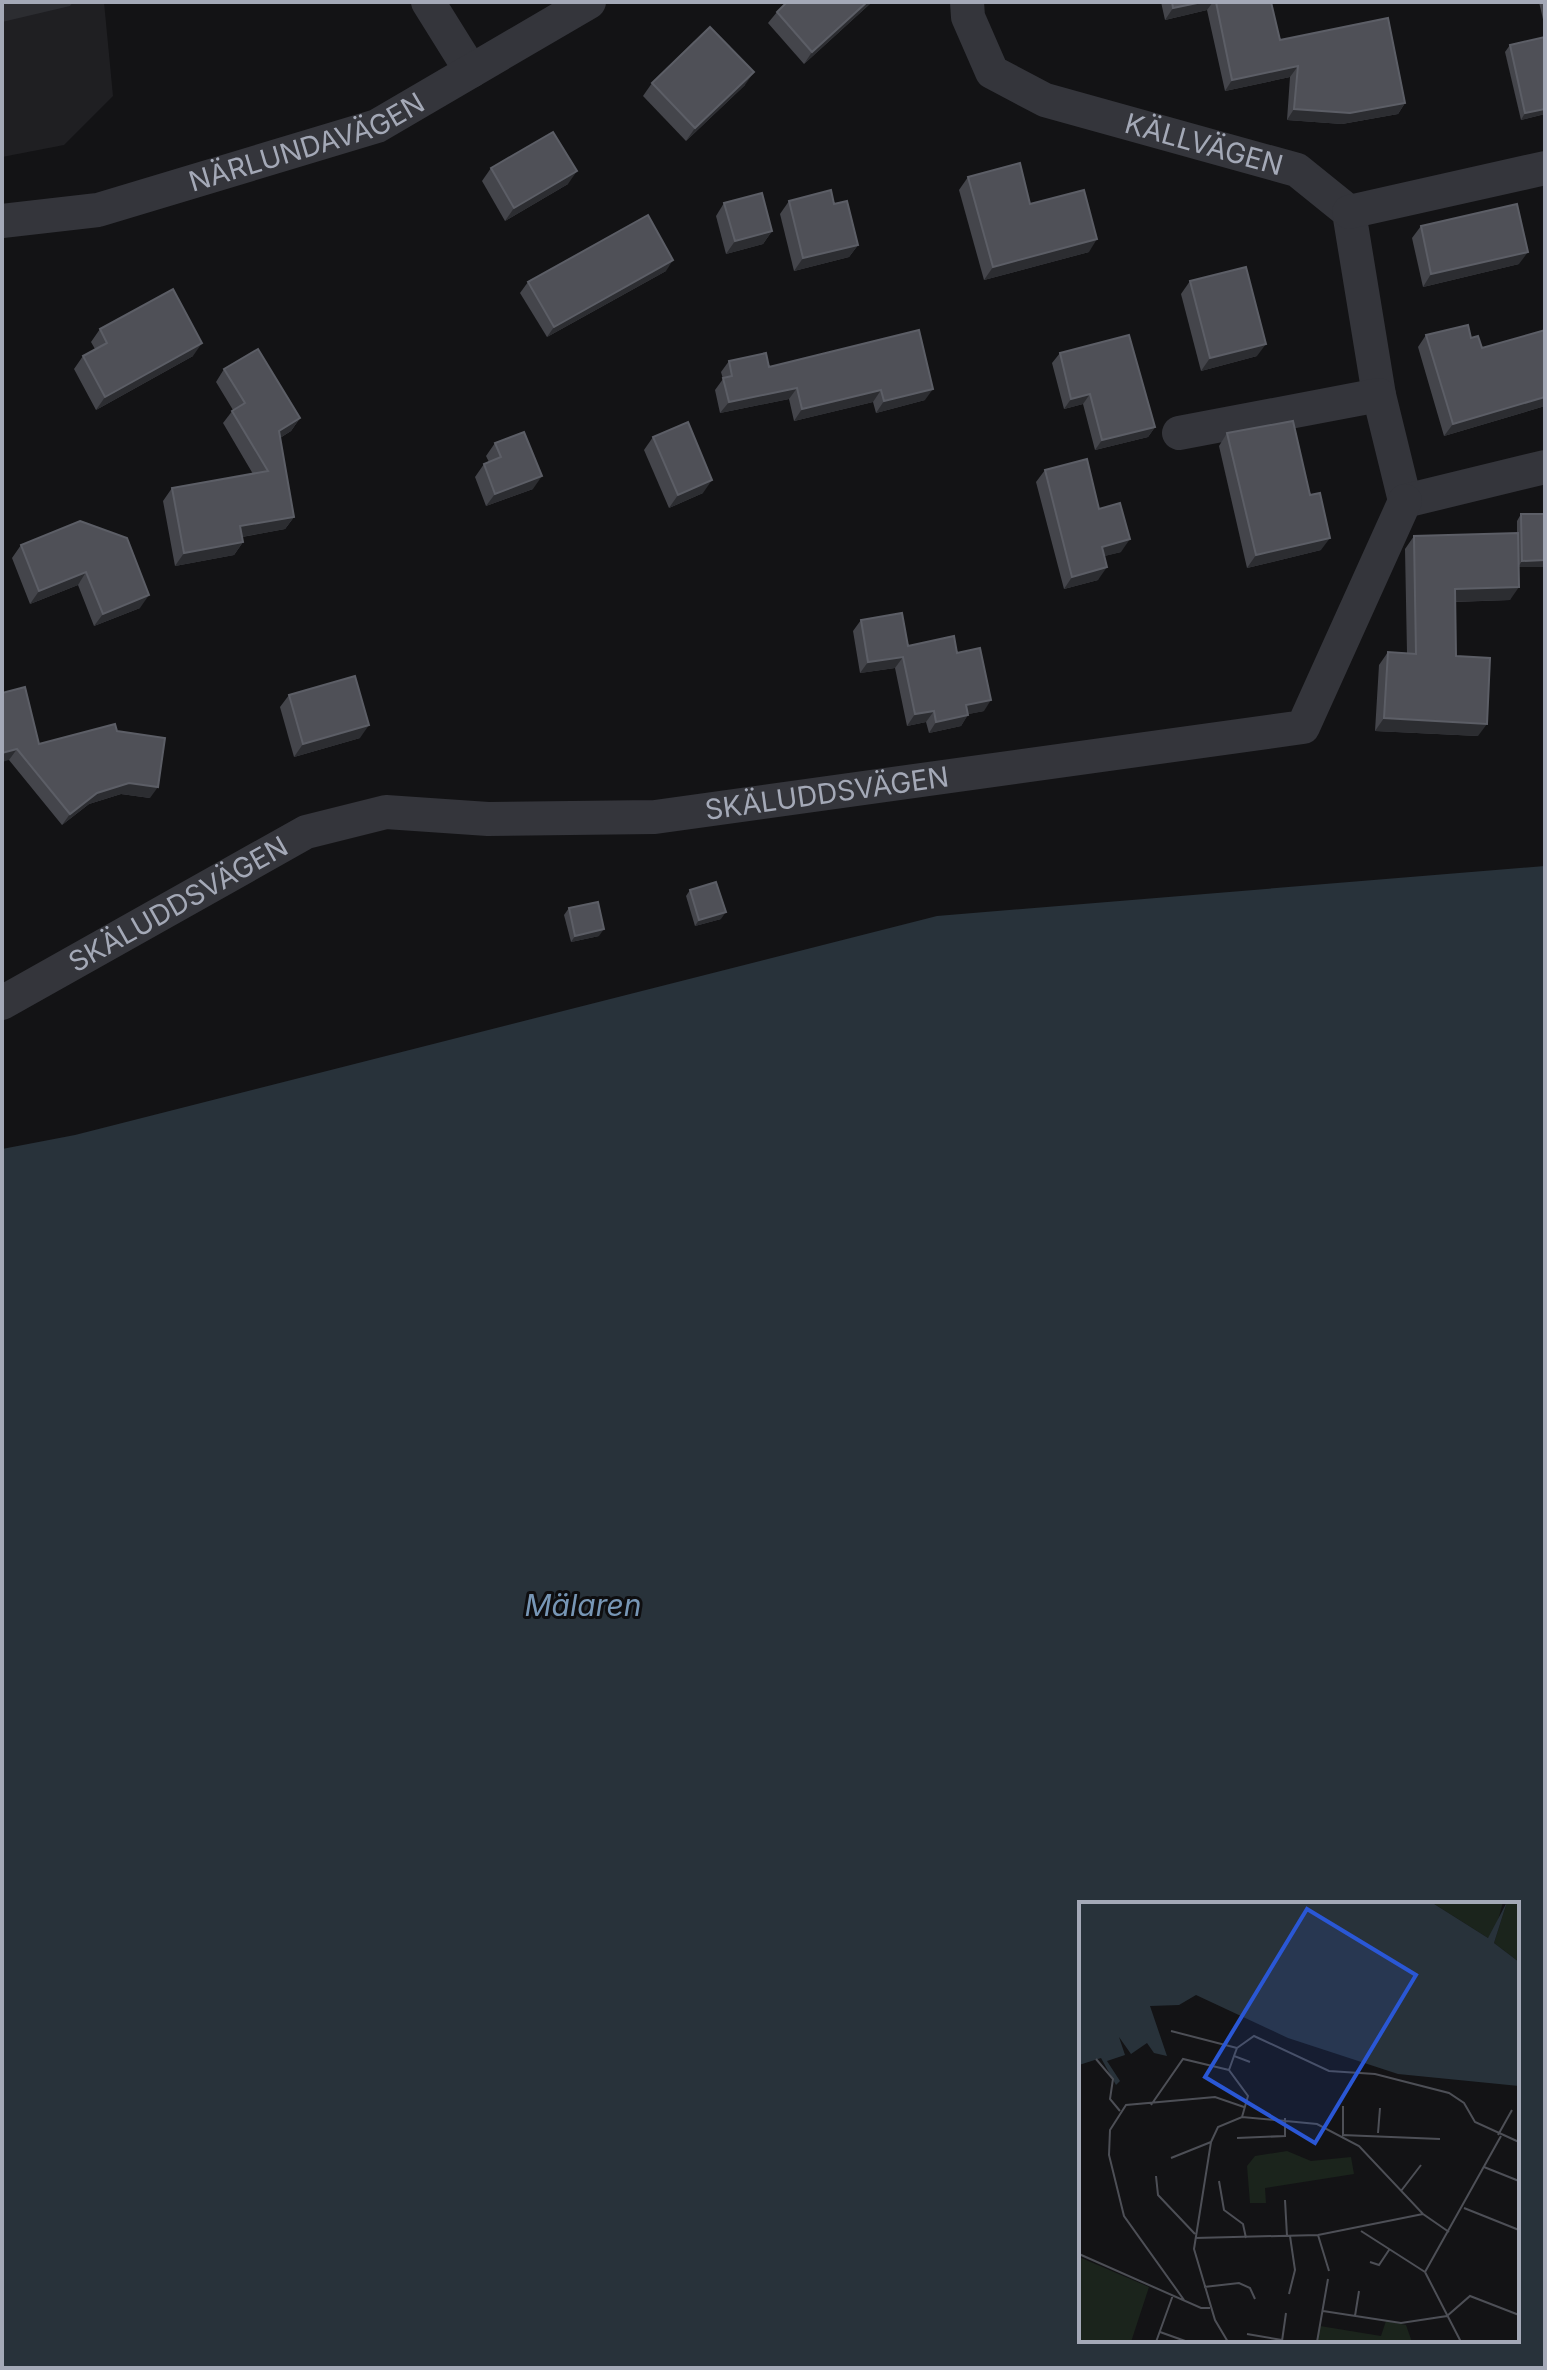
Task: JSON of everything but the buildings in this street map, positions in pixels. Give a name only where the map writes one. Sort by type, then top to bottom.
[{"type":"street","points":[[428,2],[471,71]]},
{"type":"street","name":"NÄRLUNDAVÄGEN","points":[[2,221],[98,210],[377,126],[589,2]]},
{"type":"street","name":"KÄLLVÄGEN","points":[[967,2],[968,17],[992,72],[1045,100],[1297,170],[1349,212]]},
{"type":"street","points":[[1545,168],[1349,212],[1379,395],[1405,501],[1545,467]]},
{"type":"street","points":[[1179,433],[1379,395]]},
{"type":"street","name":"SKÄLUDDSVÄGEN","points":[[2,1003],[306,832],[386,812],[488,819],[655,817],[1303,727],[1405,501]]},
{"type":"shaded area","points":[[2,2],[104,2],[113,96],[64,145],[2,157]]},
{"type":"water","name":"Mälaren","points":[[1545,866],[1545,2368],[2,2368],[2,1149],[75,1135],[937,916]]}]
